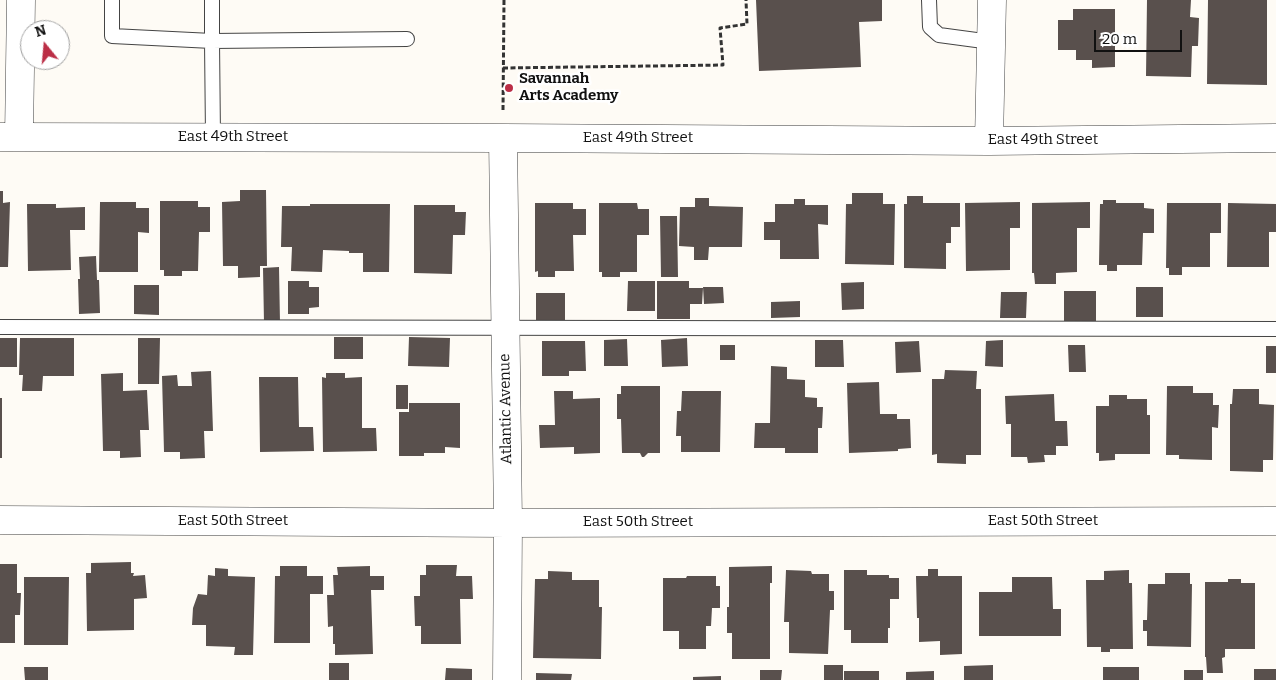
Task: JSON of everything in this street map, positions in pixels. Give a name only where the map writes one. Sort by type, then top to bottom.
[{"type":"street","points":[[9,137],[21,0]]},
{"type":"street","points":[[989,140],[992,0]]},
{"type":"street","name":"East 49th Street","points":[[9,137],[989,140],[1276,138]]},
{"type":"street","name":"Atlantic Avenue","points":[[503,138],[508,522],[507,680]]},
{"type":"street","name":"East 50th Street","points":[[0,520],[508,522],[1276,521]]},
{"type":"lane","points":[[112,0],[112,36],[212,40],[407,39]]},
{"type":"lane","points":[[212,0],[214,137]]},
{"type":"lane","points":[[929,0],[930,27],[939,35],[991,42]]},
{"type":"lane","points":[[0,327],[1276,329]]},
{"type":"path","points":[[503,138],[504,0]]},
{"type":"path","points":[[503,68],[723,65],[720,28],[747,24],[746,0]]},
{"type":"building","points":[[756,0],[882,0],[882,21],[859,22],[861,67],[759,71]]},
{"type":"building","points":[[1147,0],[1191,0],[1190,17],[1199,18],[1198,46],[1192,46],[1191,77],[1146,76]]},
{"type":"building","points":[[1208,0],[1267,0],[1267,85],[1207,84]]},
{"type":"building","points":[[1073,9],[1115,9],[1115,67],[1092,68],[1092,60],[1076,60],[1076,50],[1058,50],[1058,20],[1073,20]]},
{"type":"building","points":[[240,190],[266,190],[267,266],[260,266],[260,277],[238,278],[238,266],[223,266],[222,202],[240,201]]},
{"type":"building","points":[[0,191],[3,191],[3,203],[10,202],[8,267],[0,267]]},
{"type":"building","points":[[852,193],[883,193],[883,204],[895,204],[894,265],[845,264],[846,204],[852,204]]},
{"type":"building","points":[[907,196],[923,196],[923,203],[960,203],[960,227],[951,227],[951,243],[946,243],[946,269],[904,268],[904,204],[907,204]]},
{"type":"building","points":[[695,198],[709,198],[709,206],[743,207],[742,247],[709,247],[708,260],[694,260],[694,247],[679,246],[680,207],[695,207]]},
{"type":"building","points":[[794,199],[805,199],[805,205],[828,205],[828,225],[818,224],[819,259],[780,259],[780,240],[764,240],[764,222],[775,222],[775,204],[794,204]]},
{"type":"building","points":[[1103,200],[1116,200],[1116,203],[1144,203],[1144,208],[1154,209],[1154,233],[1143,233],[1142,265],[1117,265],[1117,271],[1107,271],[1107,265],[1099,265],[1100,204],[1103,204]]},
{"type":"building","points":[[160,201],[198,201],[198,207],[210,207],[210,232],[199,232],[198,271],[182,271],[182,276],[164,276],[164,270],[160,270]]},
{"type":"building","points":[[100,202],[136,202],[136,208],[149,208],[149,233],[138,232],[138,272],[99,272]]},
{"type":"building","points":[[1020,202],[1020,228],[1010,228],[1010,270],[966,271],[965,203]]},
{"type":"building","points":[[1090,202],[1090,228],[1077,228],[1077,272],[1056,273],[1056,284],[1035,284],[1034,273],[1032,273],[1032,203]]},
{"type":"building","points":[[535,203],[573,203],[573,209],[586,209],[586,235],[573,235],[574,271],[555,271],[555,277],[538,277],[538,271],[535,272]]},
{"type":"building","points":[[599,203],[637,203],[638,209],[649,209],[649,235],[637,235],[637,272],[620,272],[620,277],[602,277],[602,272],[599,272]]},
{"type":"building","points":[[1167,203],[1221,203],[1221,233],[1210,233],[1210,267],[1182,267],[1182,275],[1169,275],[1169,268],[1166,268]]},
{"type":"building","points":[[1228,203],[1276,204],[1276,232],[1269,232],[1269,267],[1227,267]]},
{"type":"building","points":[[27,204],[56,204],[56,208],[85,207],[85,230],[70,230],[71,270],[28,271]]},
{"type":"building","points":[[310,204],[390,204],[389,272],[363,272],[363,253],[323,250],[322,272],[291,271],[292,247],[281,247],[282,206],[310,206]]},
{"type":"building","points":[[414,205],[455,205],[455,212],[466,212],[465,235],[453,235],[452,274],[414,273]]},
{"type":"building","points":[[660,216],[677,216],[678,277],[661,277]]},
{"type":"building","points":[[96,256],[100,313],[79,314],[79,257]]},
{"type":"building","points":[[279,267],[280,323],[264,323],[263,268]]},
{"type":"building","points":[[288,281],[309,281],[309,287],[319,287],[319,307],[309,308],[309,314],[288,314]]},
{"type":"building","points":[[628,281],[655,281],[655,311],[627,311]]},
{"type":"building","points":[[657,281],[689,281],[689,288],[703,288],[702,304],[690,304],[690,319],[657,319]]},
{"type":"building","points":[[864,282],[864,309],[842,310],[841,283]]},
{"type":"building","points":[[134,285],[159,285],[159,315],[134,314]]},
{"type":"building","points":[[703,287],[723,287],[724,303],[704,304]]},
{"type":"building","points":[[1136,287],[1163,287],[1163,317],[1136,317]]},
{"type":"building","points":[[1064,291],[1096,291],[1096,321],[1064,321]]},
{"type":"building","points":[[1001,292],[1027,292],[1026,318],[1000,318]]},
{"type":"building","points":[[536,293],[565,293],[565,321],[536,320]]},
{"type":"building","points":[[800,301],[800,317],[771,318],[771,302]]},
{"type":"building","points":[[334,337],[363,337],[363,359],[334,359]]},
{"type":"building","points":[[409,337],[450,338],[449,367],[408,366]]},
{"type":"building","points":[[0,338],[17,338],[17,367],[0,367]]},
{"type":"building","points":[[20,338],[74,338],[74,376],[43,376],[42,391],[22,391],[23,375],[19,375]]},
{"type":"building","points":[[138,338],[160,338],[159,384],[138,384]]},
{"type":"building","points":[[687,338],[688,366],[662,367],[661,340]]},
{"type":"building","points":[[627,339],[628,366],[604,366],[604,340]]},
{"type":"building","points":[[815,340],[843,340],[844,367],[815,367]]},
{"type":"building","points":[[1003,340],[1003,367],[985,366],[986,341]]},
{"type":"building","points":[[542,341],[585,341],[586,371],[569,371],[569,376],[542,376]]},
{"type":"building","points":[[919,341],[921,372],[896,373],[895,342]]},
{"type":"building","points":[[720,345],[735,345],[735,360],[720,360]]},
{"type":"building","points":[[1068,345],[1085,345],[1086,372],[1069,372]]},
{"type":"building","points":[[1266,346],[1276,346],[1276,373],[1266,373]]},
{"type":"building","points":[[771,366],[787,367],[787,379],[805,380],[805,397],[817,398],[817,407],[823,407],[822,428],[818,428],[818,453],[785,453],[785,448],[754,448],[755,423],[770,423]]},
{"type":"building","points":[[945,370],[977,371],[976,389],[981,389],[981,455],[966,455],[966,464],[937,463],[937,454],[932,455],[932,379],[944,379]]},
{"type":"building","points":[[211,371],[213,431],[204,431],[205,458],[180,459],[180,452],[164,452],[162,376],[177,375],[178,386],[192,386],[191,372]]},
{"type":"building","points":[[123,373],[123,391],[147,390],[149,430],[140,430],[141,457],[120,458],[120,451],[103,451],[101,374]]},
{"type":"building","points":[[326,373],[345,373],[345,378],[362,377],[362,428],[376,428],[377,451],[323,452],[322,377],[326,378]]},
{"type":"building","points":[[259,377],[298,377],[299,427],[313,427],[314,451],[260,452]]},
{"type":"building","points":[[879,382],[880,414],[897,414],[897,419],[910,419],[911,448],[898,449],[898,451],[849,453],[847,383]]},
{"type":"building","points":[[396,385],[408,385],[408,409],[396,409]]},
{"type":"building","points":[[621,386],[660,386],[660,453],[648,453],[642,457],[640,453],[622,453],[621,419],[617,419],[617,394],[621,394]]},
{"type":"building","points":[[1167,386],[1193,386],[1193,393],[1213,393],[1213,405],[1219,405],[1218,428],[1212,427],[1212,460],[1179,459],[1179,455],[1166,455]]},
{"type":"building","points":[[1233,389],[1259,389],[1259,404],[1274,405],[1273,460],[1263,460],[1263,472],[1230,471],[1230,404],[1232,404]]},
{"type":"building","points":[[554,391],[573,391],[573,399],[600,398],[600,453],[574,454],[574,447],[540,448],[539,425],[555,425]]},
{"type":"building","points":[[682,391],[721,391],[720,452],[681,452],[681,436],[676,436],[677,411],[681,411]]},
{"type":"building","points":[[1054,394],[1055,421],[1067,421],[1068,446],[1056,446],[1056,455],[1044,455],[1045,462],[1028,463],[1027,457],[1011,457],[1011,424],[1006,424],[1005,396]]},
{"type":"building","points":[[1109,395],[1127,395],[1127,399],[1147,399],[1147,415],[1150,415],[1150,454],[1115,454],[1115,460],[1099,461],[1099,453],[1096,453],[1096,406],[1109,406]]},
{"type":"building","points":[[0,398],[2,398],[2,458],[0,458]]},
{"type":"building","points":[[409,403],[460,403],[460,448],[445,447],[445,453],[424,453],[424,456],[399,456],[399,412],[409,412]]},
{"type":"building","points":[[131,562],[131,573],[134,573],[133,576],[145,575],[147,598],[134,599],[134,630],[87,631],[86,573],[91,573],[91,563]]},
{"type":"building","points":[[0,564],[17,564],[17,593],[21,593],[20,615],[15,615],[15,643],[0,643]]},
{"type":"building","points":[[426,565],[457,565],[456,576],[472,576],[473,599],[460,599],[461,644],[421,644],[421,626],[415,626],[414,596],[420,596],[420,575],[426,575]]},
{"type":"building","points":[[280,566],[307,566],[307,576],[323,576],[323,594],[310,594],[310,643],[274,643],[275,576],[280,576]]},
{"type":"building","points":[[370,566],[370,576],[384,576],[384,590],[371,590],[373,654],[335,655],[333,626],[328,627],[327,595],[334,595],[333,575],[338,575],[337,567]]},
{"type":"building","points":[[772,566],[772,583],[770,583],[770,659],[732,659],[732,633],[727,633],[729,567]]},
{"type":"building","points":[[215,568],[228,569],[228,576],[255,577],[253,655],[234,655],[235,647],[206,646],[206,625],[192,625],[193,608],[198,594],[207,595],[208,575],[215,576]]},
{"type":"building","points":[[928,569],[938,569],[938,576],[962,576],[962,654],[940,655],[940,641],[919,642],[916,576],[928,576]]},
{"type":"building","points":[[786,570],[811,571],[812,574],[829,574],[829,591],[834,591],[834,610],[830,610],[828,654],[789,653],[789,622],[784,622]]},
{"type":"building","points":[[844,570],[867,570],[867,575],[889,575],[889,578],[899,578],[899,599],[890,599],[888,643],[851,643],[851,630],[844,630]]},
{"type":"building","points":[[1129,570],[1129,583],[1132,583],[1133,649],[1110,649],[1110,652],[1101,652],[1101,647],[1087,647],[1086,580],[1104,580],[1104,571]]},
{"type":"building","points":[[548,571],[572,572],[572,580],[599,580],[599,607],[602,607],[601,659],[533,658],[535,579],[548,579]]},
{"type":"building","points":[[1165,573],[1190,573],[1190,584],[1192,584],[1191,647],[1147,646],[1147,631],[1143,631],[1143,620],[1147,620],[1148,584],[1165,584]]},
{"type":"building","points":[[687,576],[716,576],[716,586],[720,586],[720,608],[712,608],[711,626],[706,626],[706,649],[679,649],[679,631],[663,631],[663,578],[686,578]]},
{"type":"building","points":[[24,577],[69,577],[68,645],[24,645]]},
{"type":"building","points":[[1012,577],[1052,577],[1053,609],[1061,609],[1061,636],[979,636],[979,592],[1012,592]]},
{"type":"building","points":[[1228,579],[1241,579],[1241,583],[1255,583],[1255,649],[1225,649],[1225,657],[1222,658],[1223,673],[1207,673],[1205,657],[1205,582],[1228,582]]},
{"type":"building","points":[[329,663],[349,663],[349,680],[329,680]]},
{"type":"building","points":[[824,665],[843,665],[843,680],[824,680]]},
{"type":"building","points":[[993,665],[993,680],[964,680],[964,666]]},
{"type":"building","points":[[24,667],[48,667],[48,680],[25,680]]},
{"type":"building","points":[[1103,667],[1139,667],[1139,680],[1103,680]]},
{"type":"building","points":[[446,668],[472,669],[472,680],[445,680]]},
{"type":"building","points":[[1254,669],[1276,669],[1276,680],[1254,680]]},
{"type":"building","points":[[760,670],[782,670],[781,680],[760,680]]},
{"type":"building","points":[[1184,670],[1203,670],[1203,680],[1184,680]]},
{"type":"building","points":[[844,671],[879,671],[879,680],[844,680]]},
{"type":"building","points":[[934,671],[934,680],[906,680],[906,672]]},
{"type":"building","points":[[536,673],[572,674],[571,680],[536,680]]},
{"type":"building","points":[[721,676],[721,680],[693,680],[693,677]]},
{"type":"place","name":"Savannah Arts Academy","points":[[509,88]]}]
